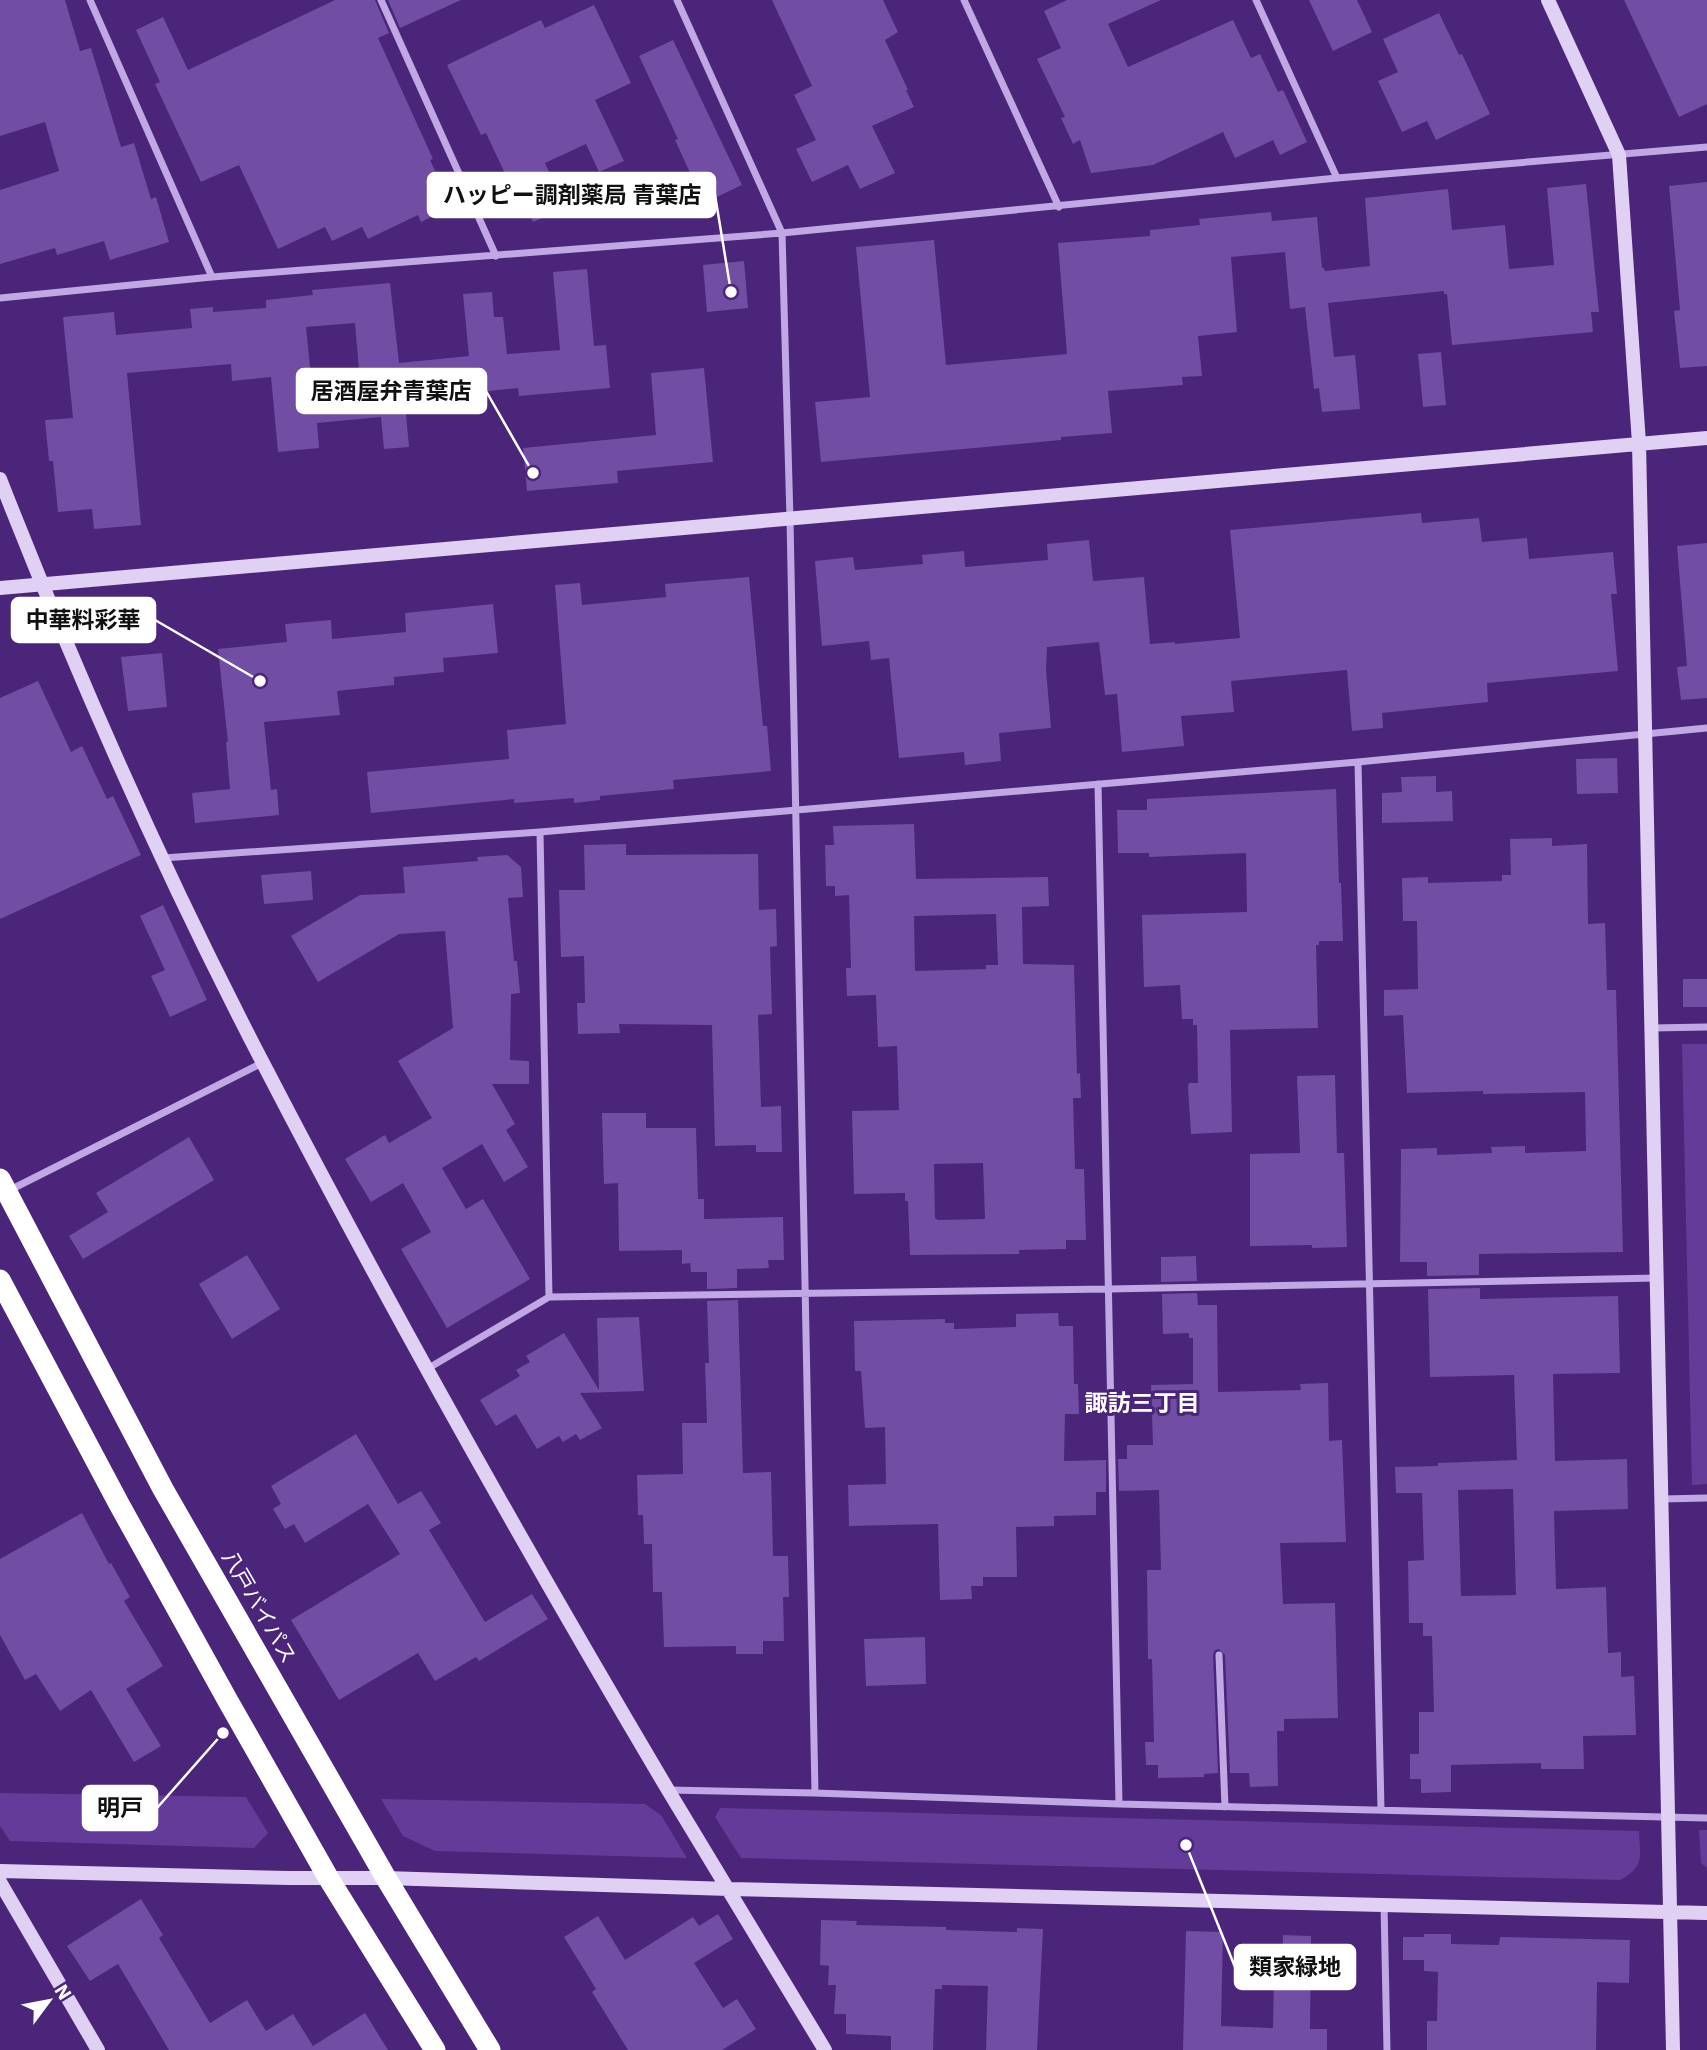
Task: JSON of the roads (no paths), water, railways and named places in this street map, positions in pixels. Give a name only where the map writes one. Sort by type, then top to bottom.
[{"type":"highway","name":"八戸バイパス","points":[[3,1185],[163,1489],[386,1878],[491,2050]]},
{"type":"highway","points":[[0,1280],[119,1504],[329,1879],[435,2050]]},
{"type":"street","points":[[90,0],[212,277]]},
{"type":"street","points":[[380,0],[495,256]]},
{"type":"street","points":[[677,0],[782,233],[815,1793]]},
{"type":"street","points":[[964,0],[1059,207]]},
{"type":"street","points":[[1256,0],[1337,178]]},
{"type":"street","points":[[1548,0],[1619,155],[1639,443],[1673,2050]]},
{"type":"street","points":[[0,298],[212,277],[782,233],[1337,178],[1707,147]]},
{"type":"street","points":[[0,588],[1707,438]]},
{"type":"street","points":[[0,479],[42,585],[162,858],[262,1063],[427,1369],[668,1790],[825,2050]]},
{"type":"street","points":[[162,858],[540,832],[1357,762],[1707,728]]},
{"type":"street","points":[[1357,762],[1381,1810]]},
{"type":"street","points":[[1098,784],[1119,1804]]},
{"type":"street","points":[[540,832],[549,1297]]},
{"type":"street","points":[[1652,1028],[1707,1027]]},
{"type":"street","points":[[3,1185],[262,1063]]},
{"type":"street","points":[[427,1369],[549,1297],[1657,1278]]},
{"type":"street","points":[[1662,1499],[1707,1498]]},
{"type":"street","points":[[1219,1655],[1225,1807]]},
{"type":"street","points":[[668,1790],[1707,1818]]},
{"type":"street","points":[[0,1871],[386,1878],[1707,1913]]},
{"type":"street","points":[[0,1882],[98,2050]]},
{"type":"street","points":[[1384,1905],[1387,2050]]},
{"type":"place","name":"ハッピー調剤薬局 青葉店","points":[[731,292]]},
{"type":"place","name":"居酒屋弁青葉店","points":[[533,473]]},
{"type":"place","name":"中華料彩華","points":[[260,681]]},
{"type":"place","name":"明戸","points":[[223,1733]]},
{"type":"place","name":"類家緑地","points":[[1186,1845]]},
{"type":"district","name":"諏訪三丁目","points":[[1142,1403]]}]
